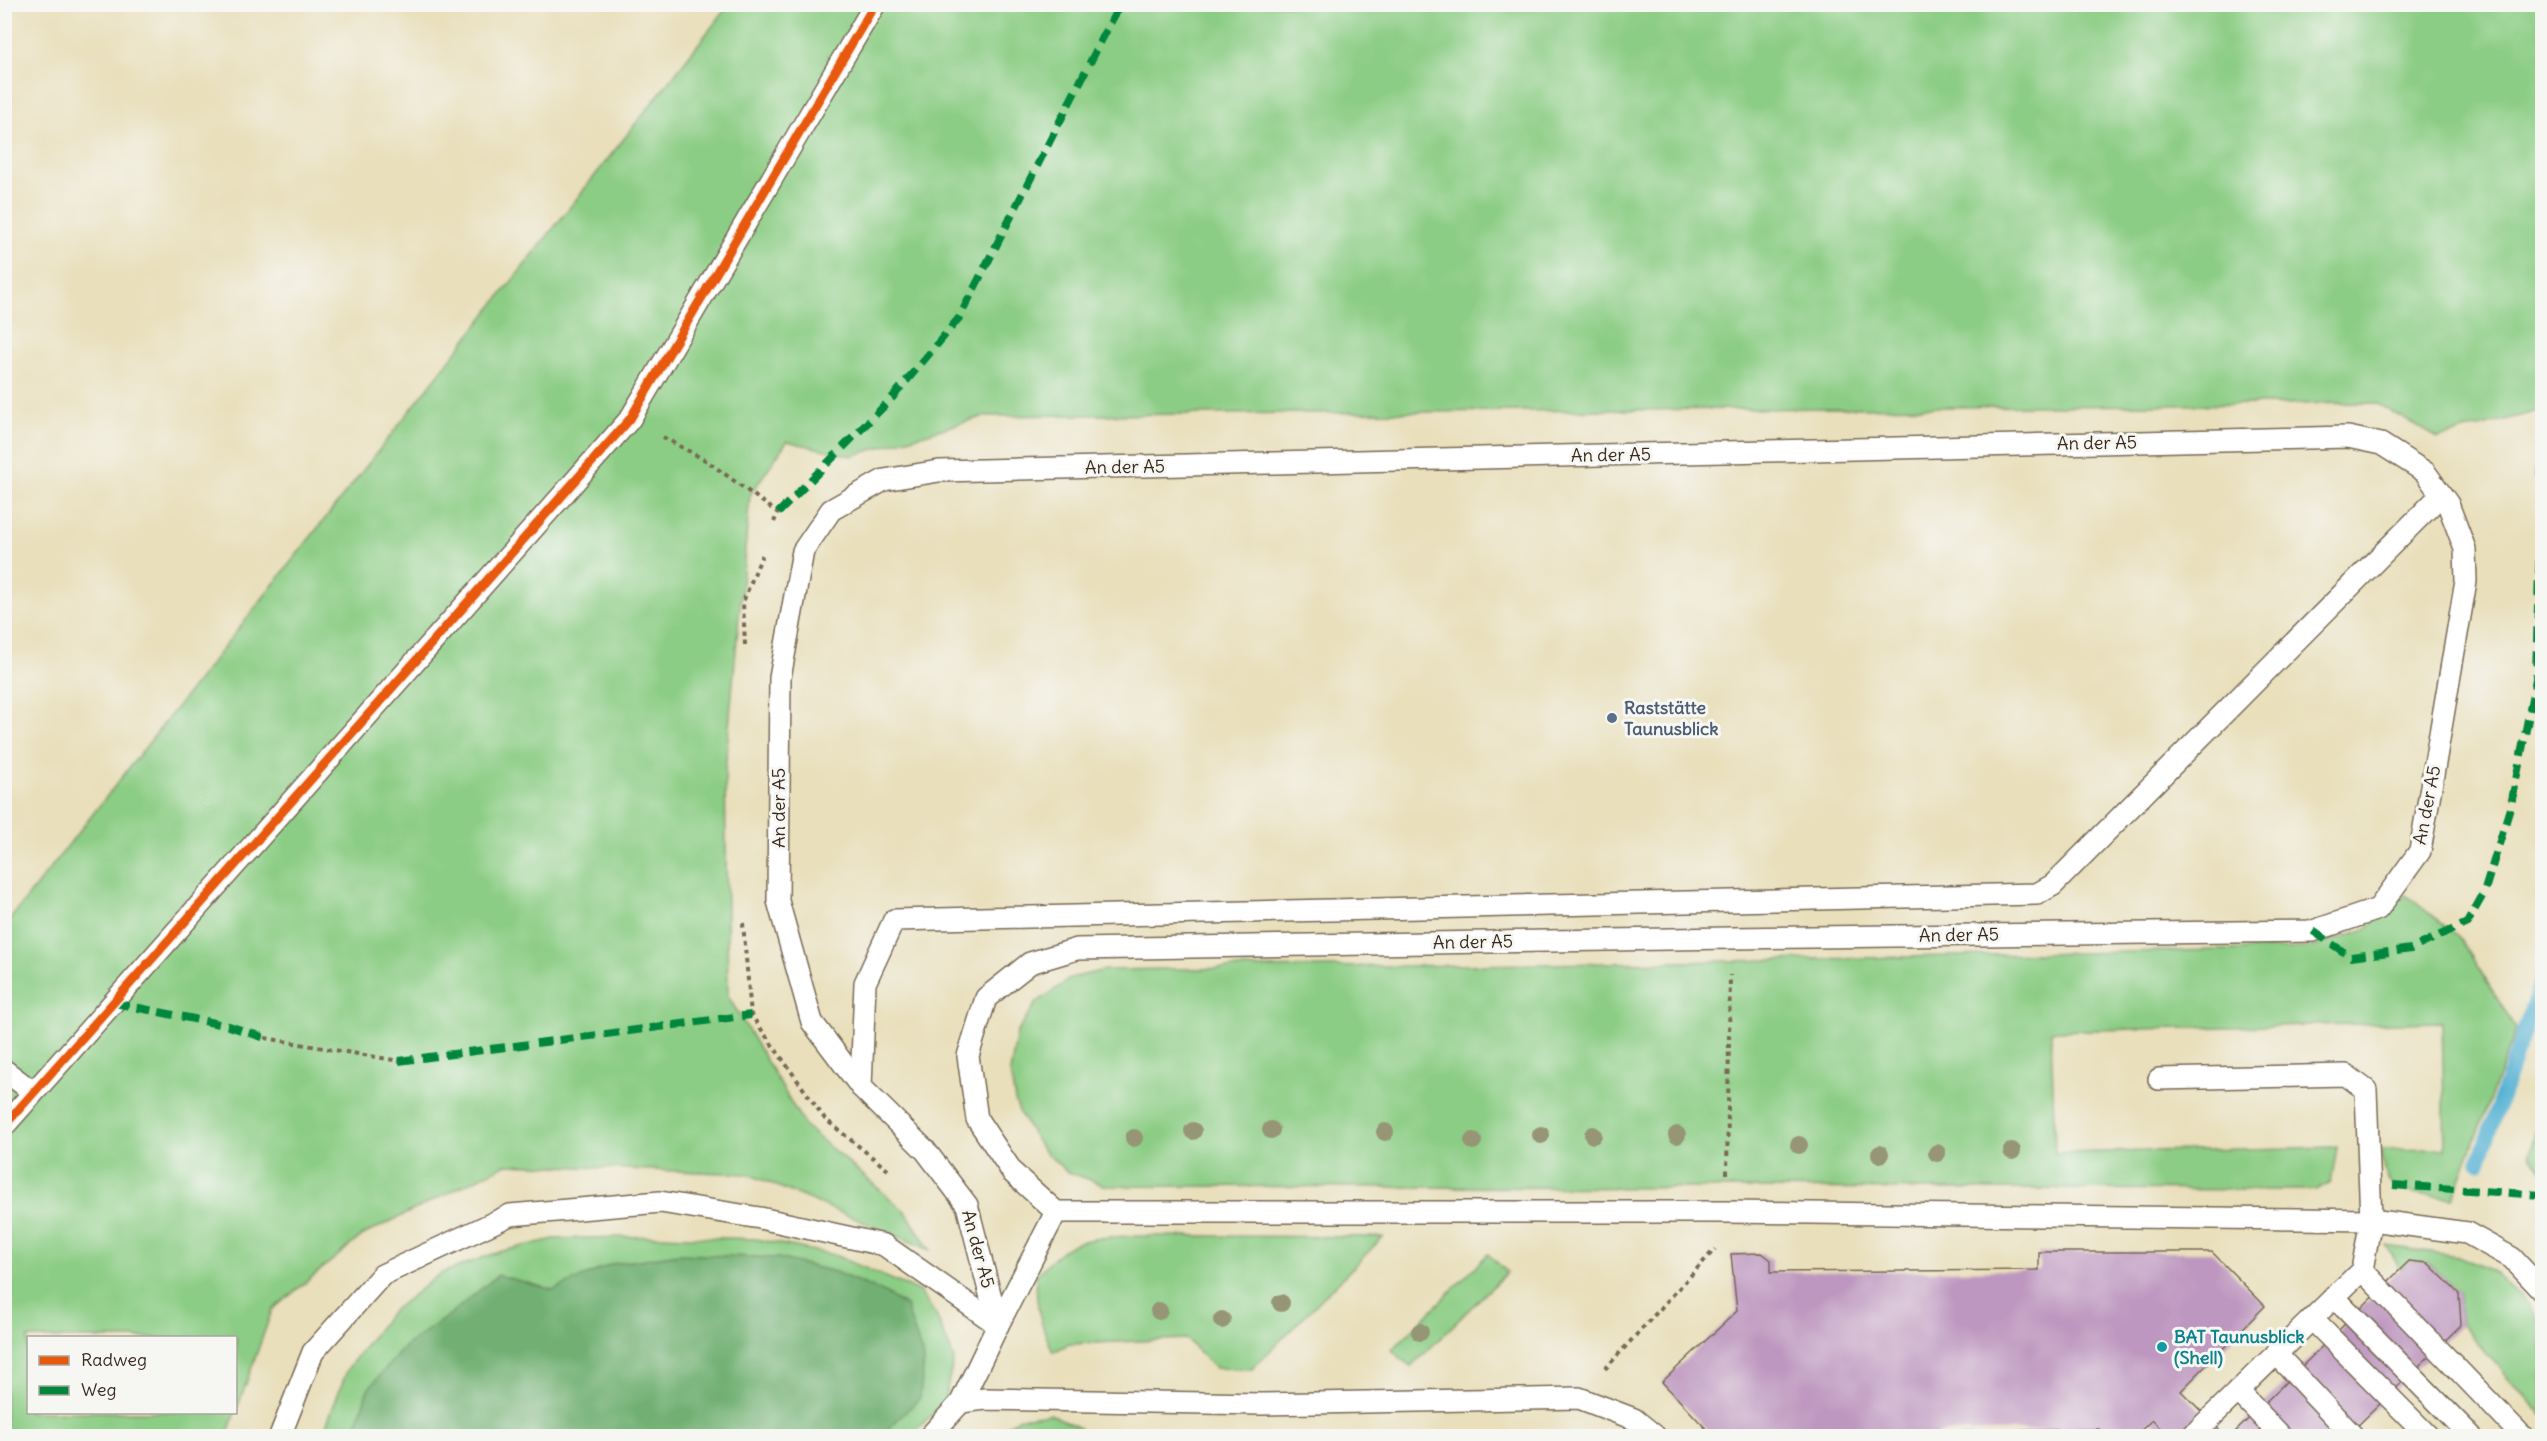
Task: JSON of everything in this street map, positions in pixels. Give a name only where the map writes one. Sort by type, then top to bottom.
[{"type":"lane","points":[[4,1126],[630,419],[875,4]]},
{"type":"lane","name":"An der A5","points":[[998,1325],[967,1205],[925,1150],[861,1087],[812,1022],[778,901],[780,678],[803,551],[831,510],[884,480],[939,471],[2348,437],[2381,444],[2425,472],[2448,504],[2465,549],[2466,581],[2420,851],[2378,909],[2313,931],[1077,949],[1030,963],[986,998],[968,1056],[977,1119],[1012,1173],[1056,1212]]},
{"type":"lane","points":[[861,1087],[865,983],[894,920],[2037,894],[2053,885],[2441,495]]},
{"type":"lane","points":[[4,1070],[33,1092]]},
{"type":"lane","points":[[2159,1079],[2346,1075],[2366,1090],[2371,1220],[2362,1270],[2238,1391],[2197,1435]]},
{"type":"lane","points":[[280,1437],[313,1352],[382,1275],[510,1215],[660,1202],[760,1218],[884,1245],[998,1325]]},
{"type":"lane","points":[[930,1437],[962,1402],[998,1325],[1056,1212],[1726,1212],[2371,1220],[2467,1233],[2512,1258],[2542,1290]]},
{"type":"lane","points":[[2362,1270],[2522,1437]]},
{"type":"lane","points":[[2334,1297],[2471,1437]]},
{"type":"lane","points":[[2312,1319],[2428,1437]]},
{"type":"lane","points":[[2276,1354],[2353,1437]]},
{"type":"lane","points":[[2238,1391],[2281,1437]]},
{"type":"lane","points":[[962,1402],[985,1399],[1261,1404],[1579,1398],[1634,1419],[1655,1437]]},
{"type":"path","points":[[630,419],[707,461],[778,513]]},
{"type":"path","points":[[266,1038],[399,1061]]},
{"type":"green space","points":[[729,5],[2542,5],[2542,410],[2438,438],[2376,403],[985,416],[851,456],[787,441],[750,495],[725,771],[728,996],[805,1126],[906,1212],[930,1250],[748,1174],[507,1164],[363,1235],[272,1310],[237,1409],[237,1336],[27,1336],[27,1414],[234,1414],[227,1436],[5,1436],[4,927]]},
{"type":"green space","points":[[2406,895],[2460,938],[2516,1029],[2453,1198],[2413,1193],[2393,1185],[2386,1174],[2382,1150],[2445,1149],[2442,1022],[2051,1031],[2055,1153],[2337,1147],[2331,1182],[2315,1190],[1107,1186],[1066,1171],[1042,1149],[1020,1114],[1010,1072],[1017,1033],[1036,1003],[1071,978],[1105,970],[1681,962],[2309,948],[2366,929]]},
{"type":"green space","points":[[2542,1104],[2542,1171],[2530,1153]]},
{"type":"green space","points":[[659,1236],[756,1239],[834,1255],[919,1291],[936,1315],[954,1358],[943,1405],[909,1436],[322,1436],[348,1368],[391,1312],[440,1274],[498,1252],[554,1239]]},
{"type":"green space","points":[[1119,1236],[1383,1237],[1252,1369],[1215,1368],[1186,1339],[1069,1344],[1053,1352],[1040,1315],[1036,1276],[1056,1256],[1073,1244],[1093,1239]]},
{"type":"green space","points":[[2386,1246],[2458,1256],[2492,1271],[2528,1303],[2542,1326],[2542,1415],[2461,1325],[2459,1294],[2428,1263],[2409,1261],[2401,1269]]},
{"type":"green space","points":[[679,1254],[778,1258],[835,1272],[881,1291],[906,1306],[924,1360],[920,1398],[881,1436],[353,1436],[368,1389],[405,1346],[448,1316],[498,1275],[553,1290],[612,1264]]},
{"type":"green space","points":[[1488,1254],[1507,1272],[1411,1367],[1392,1350]]},
{"type":"green space","points":[[1050,1414],[1080,1428],[1080,1436],[993,1436],[1019,1418]]},
{"type":"building","points":[[2039,1252],[2212,1252],[2265,1306],[2181,1391],[2226,1436],[2168,1436],[2152,1420],[2135,1436],[2107,1436],[2099,1429],[1942,1432],[1936,1436],[1863,1436],[1851,1433],[1847,1436],[1713,1436],[1662,1382],[1737,1311],[1731,1254],[1762,1253],[1771,1260],[1771,1272],[2039,1270]]},
{"type":"building","points":[[2409,1261],[2428,1263],[2459,1294],[2461,1325],[2347,1436],[2231,1436]]},
{"type":"waterway","points":[[2479,1162],[2542,979]]},
{"type":"marked path","points":[[778,513],[892,398],[959,318],[1120,4]]},
{"type":"marked path","points":[[2313,931],[2351,957],[2411,949],[2467,923],[2484,893],[2511,805],[2536,679],[2542,456]]},
{"type":"marked path","points":[[114,1003],[229,1026],[265,1038]]},
{"type":"marked path","points":[[399,1061],[751,1015]]},
{"type":"marked path","points":[[2393,1185],[2542,1195]]},
{"type":"cycle path","points":[[4,1126],[630,419],[875,4]]},
{"type":"place","name":"Raststätte Taunusblick","points":[[1612,718]]},
{"type":"place","name":"BAT Taunusblick (Shell)","points":[[2162,1347]]}]
